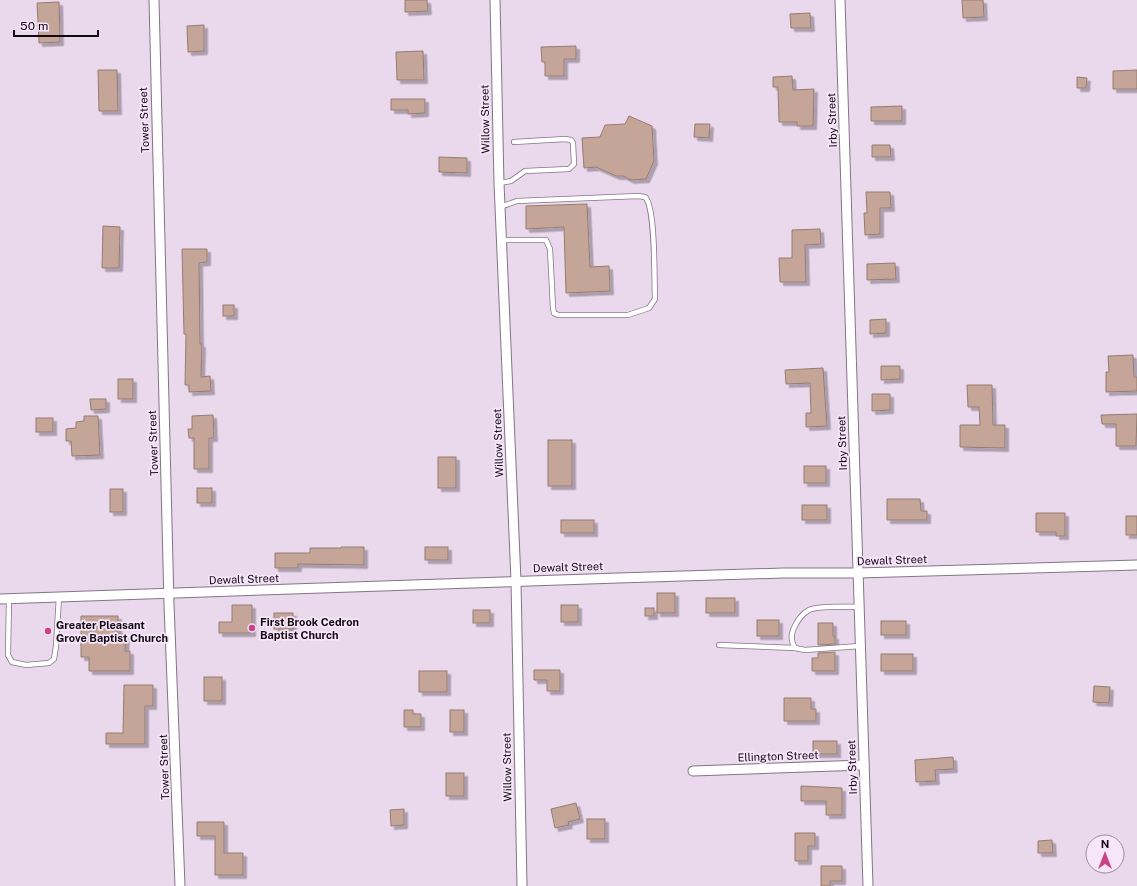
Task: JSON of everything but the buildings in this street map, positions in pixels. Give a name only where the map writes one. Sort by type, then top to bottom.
[{"type":"street","name":"Tower Street","points":[[154,0],[169,593],[180,886]]},
{"type":"street","name":"Willow Street","points":[[495,0],[501,240],[516,581],[522,886]]},
{"type":"street","name":"Irby Street","points":[[840,0],[868,886]]},
{"type":"street","name":"Dewalt Street","points":[[4,599],[516,581],[1137,565]]},
{"type":"street","name":"Ellington Street","points":[[693,771],[864,765]]},
{"type":"lane","points":[[499,183],[512,181],[525,171],[569,170],[574,164],[573,143],[571,140],[565,139],[514,142]]},
{"type":"lane","points":[[500,207],[518,201],[638,196],[645,197],[649,202],[652,228],[655,299],[649,308],[628,315],[558,315],[552,308],[550,249],[546,240],[501,240]]},
{"type":"lane","points":[[4,599],[8,655],[12,662],[26,665],[49,663],[54,659],[59,597]]},
{"type":"lane","points":[[795,648],[792,644],[791,638],[793,631],[801,617],[809,610],[818,608],[859,607]]},
{"type":"lane","points":[[718,645],[795,648],[805,650],[860,646]]},
{"type":"place","name":"First Brook Cedron Baptist Church","points":[[252,628]]},
{"type":"place","name":"Greater Pleasant Grove Baptist Church","points":[[48,631]]}]
